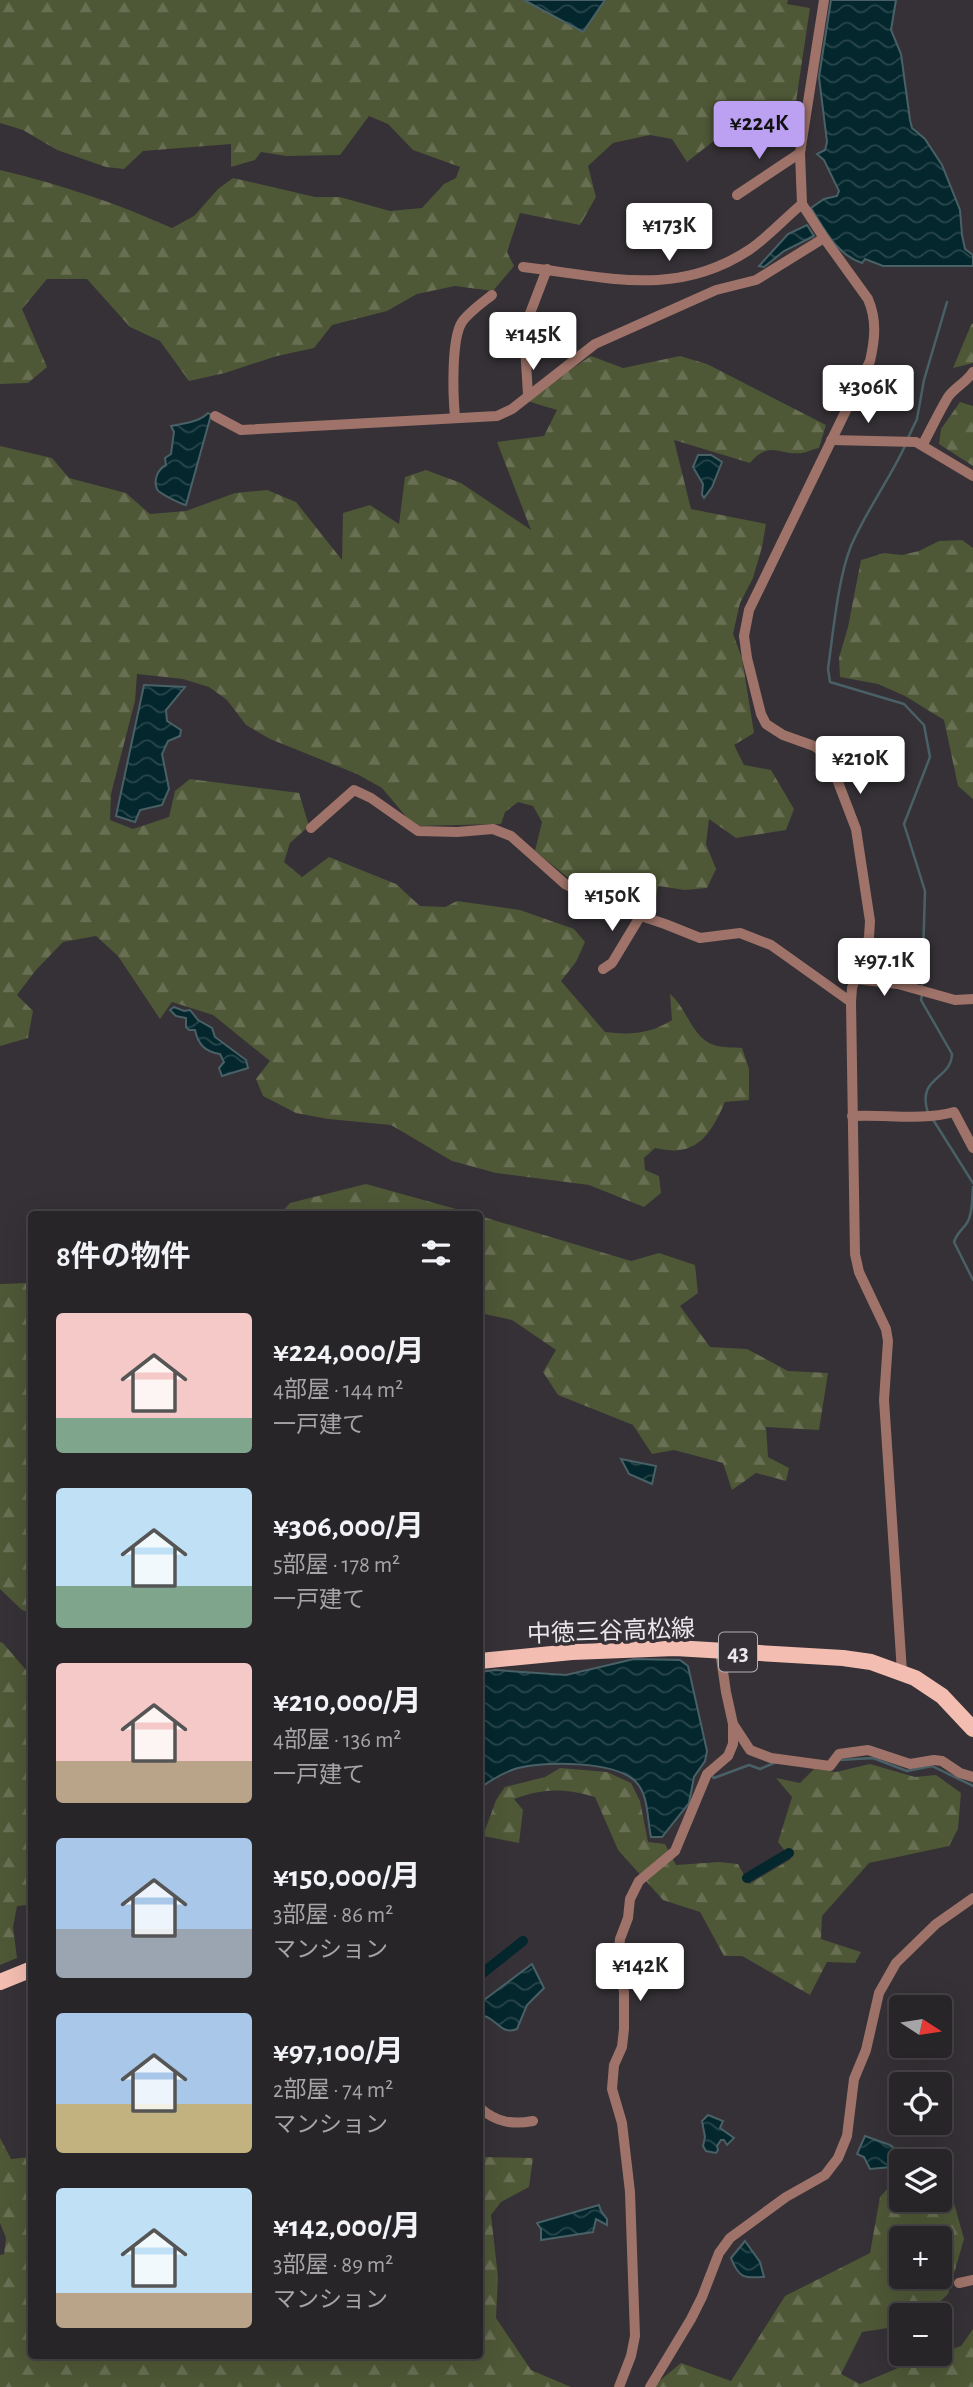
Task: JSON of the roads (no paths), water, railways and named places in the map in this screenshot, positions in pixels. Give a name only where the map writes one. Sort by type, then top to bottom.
[{"type":"main road","name":"中徳三谷高松線","points":[[483,1661],[641,1649],[843,1658],[871,1662],[902,1672],[929,1686],[970,1719]]},
{"type":"main road","points":[[0,1982],[28,1971]]},
{"type":"street","points":[[824,0],[800,153],[802,204],[868,299],[873,310],[875,327],[870,361],[749,610],[744,636],[761,714],[766,723],[783,735],[822,750],[828,756],[856,829],[870,922],[851,1002],[855,1254],[859,1272],[882,1320],[888,1341],[884,1400],[902,1672]]},
{"type":"street","points":[[737,195],[800,153]]},
{"type":"street","points":[[523,267],[608,280],[680,278],[707,272],[749,250],[802,204]]},
{"type":"street","points":[[215,416],[241,430],[497,416],[512,409],[595,344],[716,290],[756,280],[824,239]]},
{"type":"street","points":[[528,395],[524,329],[547,269]]},
{"type":"street","points":[[707,272],[716,290]]},
{"type":"street","points":[[455,417],[453,397],[457,333],[463,320],[492,295]]},
{"type":"street","points":[[923,444],[948,398],[971,378]]},
{"type":"street","points":[[831,440],[908,441],[923,444],[973,476]]},
{"type":"street","points":[[312,828],[354,790],[371,798],[418,831],[492,829],[511,836],[565,884],[602,902],[700,938],[740,933],[771,945],[851,1002]]},
{"type":"street","points":[[603,969],[612,963],[641,915]]},
{"type":"street","points":[[856,979],[923,990],[955,1000],[973,999]]},
{"type":"street","points":[[852,1116],[876,1114],[932,1117],[954,1112],[973,1148]]},
{"type":"street","points":[[619,2387],[631,2356],[635,2336],[631,2192],[622,2123],[611,2089],[614,2065],[622,2047],[624,2029],[624,1992],[618,1958],[620,1939],[628,1918],[630,1899],[639,1881],[675,1851],[707,1774],[729,1756],[733,1744],[733,1724],[720,1651]]},
{"type":"street","points":[[733,1724],[750,1750],[771,1758],[830,1766],[839,1754],[868,1750],[910,1764],[942,1761],[960,1773],[973,1777]]},
{"type":"street","points":[[650,2387],[691,2319],[719,2253],[730,2238],[786,2197],[825,2175],[838,2158],[847,2136],[854,2079],[866,2050],[879,1993],[896,1963],[936,1924],[973,1898]]},
{"type":"street","points":[[483,2110],[500,2122],[520,2123],[533,2120]]},
{"type":"street","points":[[959,2283],[973,2280]]},
{"type":"water","points":[[524,0],[605,0],[583,32]]},
{"type":"water","points":[[831,0],[896,0],[891,30],[901,54],[912,128],[925,139],[942,165],[960,210],[965,249],[973,255],[973,266],[883,266],[865,259],[862,263],[838,247],[811,208],[824,199],[837,196],[839,191],[824,160],[817,154],[825,150],[827,142],[819,77]]},
{"type":"water","points":[[807,225],[814,236],[784,251],[764,267],[759,266],[788,234]]},
{"type":"water","points":[[208,413],[211,415],[186,505],[158,491],[156,479],[166,465],[165,458],[171,454],[174,432],[171,426],[195,421]]},
{"type":"water","points":[[698,455],[711,455],[722,462],[712,487],[704,498],[703,484],[693,467]]},
{"type":"water","points":[[144,685],[185,687],[166,710],[167,721],[181,730],[180,736],[168,741],[162,754],[169,789],[162,805],[140,810],[135,822],[116,816]]},
{"type":"water","points":[[174,1007],[190,1010],[198,1020],[212,1028],[215,1037],[246,1060],[248,1068],[222,1076],[219,1068],[224,1062],[220,1054],[203,1046],[195,1030],[186,1027],[186,1018],[176,1016],[170,1010]]},
{"type":"water","points":[[621,1459],[656,1466],[652,1484],[629,1474]]},
{"type":"water","points":[[634,1659],[680,1660],[688,1666],[707,1751],[705,1761],[694,1777],[689,1803],[662,1837],[651,1837],[640,1786],[625,1774],[611,1769],[578,1764],[530,1766],[508,1772],[483,1786],[483,1672],[566,1675]]},
{"type":"water","points":[[532,1964],[544,1988],[527,2005],[517,2029],[506,2030],[483,2016],[483,2001]]},
{"type":"water","points":[[708,2115],[723,2121],[720,2128],[734,2138],[727,2145],[721,2140],[716,2153],[706,2151],[703,2146],[705,2137],[702,2121]]},
{"type":"water","points":[[865,2136],[895,2149],[889,2149],[889,2167],[870,2169],[864,2157],[857,2154]]},
{"type":"water","points":[[599,2205],[607,2219],[607,2225],[596,2219],[593,2232],[541,2240],[541,2229],[537,2223]]},
{"type":"water","points":[[745,2241],[760,2262],[764,2277],[743,2276],[734,2265],[731,2258]]},
{"type":"waterway","points":[[907,440],[917,419],[924,380],[947,302]]},
{"type":"waterway","points":[[905,446],[846,559],[836,606],[828,669],[830,682],[904,704],[924,725],[930,757],[904,824],[925,891],[922,988]]},
{"type":"waterway","points":[[922,995],[921,1000],[952,1054],[950,1063],[927,1092],[928,1113]]},
{"type":"waterway","points":[[932,1118],[973,1183]]},
{"type":"waterway","points":[[973,1187],[969,1219],[954,1242],[973,1280]]},
{"type":"waterway","points":[[839,1760],[873,1758],[907,1771],[932,1766],[973,1786]]},
{"type":"waterway","points":[[712,1776],[714,1778],[749,1765],[760,1769],[774,1763]]},
{"type":"waterway","points":[[747,1878],[789,1853]]},
{"type":"waterway","points":[[483,1973],[523,1941]]}]
